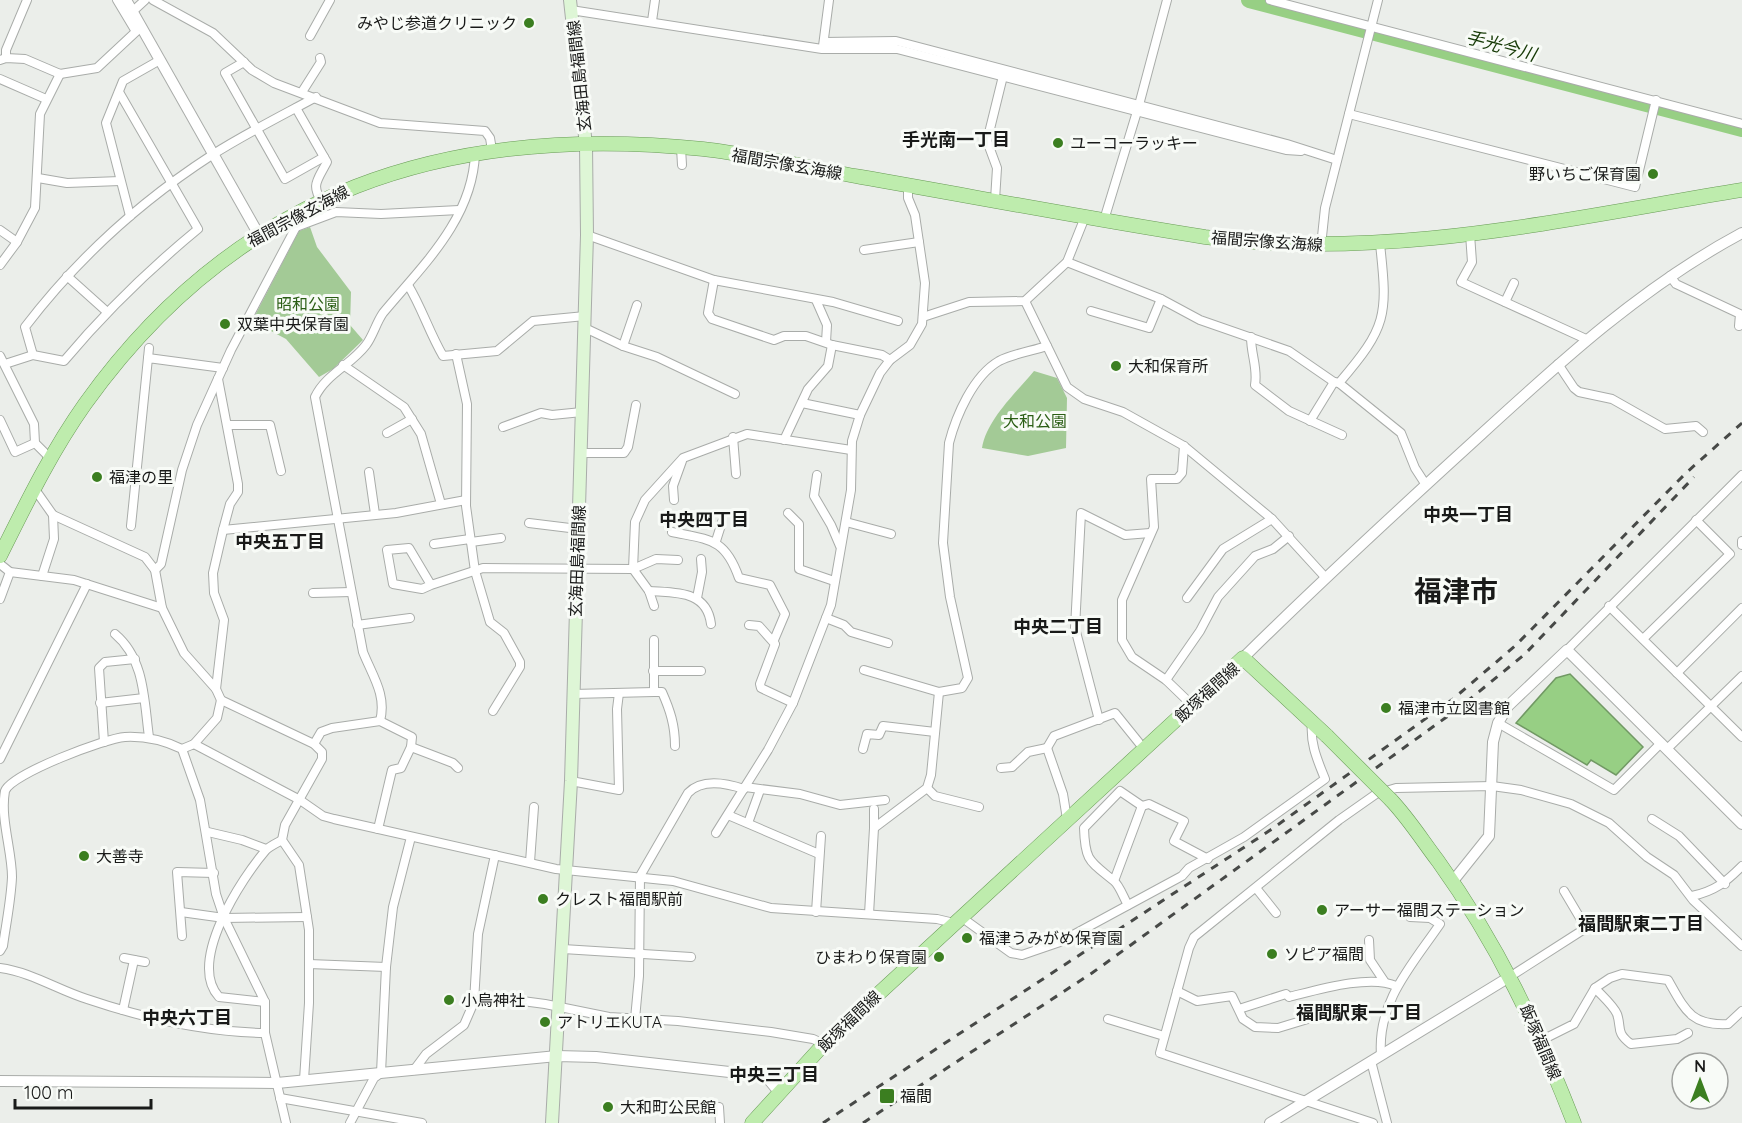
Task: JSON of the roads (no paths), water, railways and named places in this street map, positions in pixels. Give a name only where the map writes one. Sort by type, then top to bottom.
[{"type":"main road","name":"玄海田島福間線","points":[[552,1123],[571,781],[587,235],[586,145],[571,5]]},
{"type":"main road","name":"福間宗像玄海線","points":[[0,556],[50,458],[103,379],[142,334],[222,261],[259,235],[295,221],[320,200],[403,169],[475,153],[586,145],[706,150],[1236,242],[1321,246],[1380,244],[1470,234],[1740,192]]},
{"type":"main road","name":"飯塚福間線","points":[[752,1123],[824,1044],[1243,658],[1327,736],[1410,820],[1453,881],[1511,976],[1542,1040],[1574,1123]]},
{"type":"street","points":[[27,0],[3,59],[25,59],[60,74],[97,68],[138,28]]},
{"type":"street","points":[[117,0],[160,60],[259,235]]},
{"type":"street","points":[[126,0],[138,28]]},
{"type":"street","points":[[132,12],[145,0]]},
{"type":"street","points":[[153,0],[213,33],[263,77],[380,123],[484,130],[490,138],[492,150]]},
{"type":"street","points":[[310,36],[330,0]]},
{"type":"street","points":[[652,21],[655,0]]},
{"type":"street","points":[[823,45],[829,0]]},
{"type":"street","points":[[1104,220],[1138,108],[1167,0]]},
{"type":"street","points":[[1270,0],[1371,30],[1656,105],[1742,124]]},
{"type":"street","points":[[1321,246],[1325,208],[1378,0]]},
{"type":"street","points":[[571,5],[652,21],[823,45],[888,47],[937,56],[1221,130],[1287,144],[1301,151],[1337,160]]},
{"type":"street","points":[[302,92],[321,62],[320,58]]},
{"type":"street","points":[[130,216],[106,123],[123,81],[160,60]]},
{"type":"street","points":[[244,62],[225,73],[285,179],[324,157]]},
{"type":"street","points":[[994,200],[997,168],[987,141],[1004,73]]},
{"type":"street","points":[[0,265],[17,242],[35,208],[38,178],[37,134],[46,99],[60,74]]},
{"type":"street","points":[[0,79],[46,99]]},
{"type":"street","points":[[5,364],[33,354],[64,361],[106,311],[146,271],[198,230],[119,92]]},
{"type":"street","points":[[33,354],[25,327],[67,276],[130,216],[213,154],[316,97]]},
{"type":"street","points":[[1349,114],[1635,187],[1656,105]]},
{"type":"street","points":[[296,108],[327,162],[314,186],[315,193],[328,213]]},
{"type":"street","points":[[681,148],[682,165]]},
{"type":"street","points":[[380,721],[382,713],[380,689],[363,652],[315,397],[322,384],[366,346],[381,316],[445,240],[474,174],[475,153]]},
{"type":"street","points":[[38,178],[67,183],[120,181]]},
{"type":"street","points":[[716,833],[768,750],[793,702],[831,605],[851,490],[852,441],[860,415],[880,373],[890,360],[918,334],[924,317],[925,283],[915,215],[908,198],[908,185]]},
{"type":"street","points":[[155,570],[161,564],[182,470],[196,425],[295,221],[328,213],[459,210]]},
{"type":"street","points":[[924,317],[969,302],[1025,301],[1067,262],[1085,217]]},
{"type":"street","points":[[0,230],[17,242]]},
{"type":"street","points":[[1243,658],[1325,577],[1586,339],[1670,276],[1742,233]]},
{"type":"street","points":[[1470,234],[1472,262],[1461,282],[1586,339]]},
{"type":"street","points":[[587,235],[714,280],[833,302],[898,321]]},
{"type":"street","points":[[864,250],[919,242]]},
{"type":"street","points":[[1310,421],[1336,383],[1362,356],[1383,318],[1386,302],[1380,244]]},
{"type":"street","points":[[1067,262],[1161,299],[1200,320],[1289,351],[1336,383],[1401,433],[1415,468],[1426,485]]},
{"type":"street","points":[[67,276],[106,311]]},
{"type":"street","points":[[1670,276],[1676,284],[1740,315],[1739,326]]},
{"type":"street","points":[[714,280],[708,313],[712,319],[774,340],[794,335],[882,355],[890,360]]},
{"type":"street","points":[[1504,302],[1514,283]]},
{"type":"street","points":[[408,285],[424,312],[433,339],[442,356],[497,351],[533,321],[585,322],[622,346],[657,357],[735,394]]},
{"type":"street","points":[[1091,310],[1149,328],[1161,299]]},
{"type":"street","points":[[784,440],[808,389],[828,366],[827,325],[816,300]]},
{"type":"street","points":[[1025,301],[1067,387],[1084,399],[1123,412],[1184,446],[1272,519],[1325,577]]},
{"type":"street","points":[[622,346],[637,305]]},
{"type":"street","points":[[1251,337],[1251,355],[1257,372],[1255,386],[1289,411],[1342,435]]},
{"type":"street","points":[[864,670],[939,692],[962,688],[968,678],[950,597],[943,543],[949,443],[953,429],[978,381],[989,369],[1000,361],[1047,346]]},
{"type":"street","points":[[131,526],[149,353],[223,368]]},
{"type":"street","points":[[456,354],[467,404],[466,500],[475,571],[490,622],[504,633],[520,662],[520,668],[493,711]]},
{"type":"street","points":[[0,356],[34,424],[35,443],[50,458]]},
{"type":"street","points":[[1558,364],[1579,392],[1612,399],[1665,429],[1696,426],[1703,432]]},
{"type":"street","points":[[343,365],[393,399],[412,419],[421,434],[441,504]]},
{"type":"street","points":[[216,689],[224,620],[214,593],[213,573],[230,504],[238,492],[228,425],[218,379]]},
{"type":"street","points":[[802,403],[860,415]]},
{"type":"street","points":[[581,453],[624,453],[628,447],[636,405]]},
{"type":"street","points":[[503,427],[541,413],[552,415],[582,412]]},
{"type":"street","points":[[387,433],[412,419]]},
{"type":"street","points":[[0,420],[2,431],[15,452],[35,443]]},
{"type":"street","points":[[228,425],[270,425],[281,471]]},
{"type":"street","points":[[654,606],[649,591],[633,569],[634,522],[639,510],[683,458],[733,437],[747,434],[851,450]]},
{"type":"street","points":[[733,437],[736,474]]},
{"type":"street","points":[[1184,446],[1182,473],[1177,479],[1151,478],[1155,520],[1122,600],[1120,628],[1122,640],[1132,657],[1166,680],[1192,705]]},
{"type":"street","points":[[675,500],[673,486],[683,458]]},
{"type":"street","points":[[369,472],[375,514]]},
{"type":"street","points":[[817,475],[814,496],[831,525],[840,547]]},
{"type":"street","points":[[1453,881],[1489,836],[1492,742],[1498,723],[1508,706],[1742,476]]},
{"type":"street","points":[[0,951],[3,946],[12,876],[2,789],[26,774],[104,742],[123,737],[149,737],[182,749],[194,744],[217,718],[221,700],[216,689],[184,652],[162,608],[155,570],[145,557],[53,515],[34,488]]},
{"type":"street","points":[[223,530],[337,519],[466,500]]},
{"type":"street","points":[[788,513],[799,524],[799,568],[834,581]]},
{"type":"street","points":[[1099,720],[1075,628],[1081,513],[1125,535],[1150,534]]},
{"type":"street","points":[[42,576],[54,539],[53,515]]},
{"type":"street","points":[[1187,598],[1223,549],[1272,519]]},
{"type":"street","points":[[1643,639],[1730,554],[1696,520]]},
{"type":"street","points":[[716,541],[722,522]]},
{"type":"street","points":[[846,522],[891,534]]},
{"type":"street","points":[[530,523],[578,529]]},
{"type":"street","points":[[672,532],[716,541],[733,561],[739,578],[770,585],[785,614],[760,684],[761,688],[793,702]]},
{"type":"street","points":[[1166,680],[1225,588],[1255,556],[1273,549],[1289,536]]},
{"type":"street","points":[[434,544],[501,538]]},
{"type":"street","points":[[431,585],[409,548],[387,550],[393,584],[422,589],[483,568],[633,569],[656,559],[678,560]]},
{"type":"street","points":[[697,598],[702,572],[701,559]]},
{"type":"street","points":[[0,564],[10,572],[87,584],[162,608]]},
{"type":"street","points":[[0,599],[10,572]]},
{"type":"street","points":[[0,759],[87,584]]},
{"type":"street","points":[[649,591],[687,593],[697,598],[708,612],[711,624]]},
{"type":"street","points":[[313,593],[351,592]]},
{"type":"street","points":[[1609,606],[1742,737]]},
{"type":"street","points":[[1677,673],[1742,608]]},
{"type":"street","points":[[357,625],[411,618]]},
{"type":"street","points":[[826,618],[844,625],[851,632],[888,643]]},
{"type":"street","points":[[749,625],[759,626],[774,640]]},
{"type":"street","points":[[115,634],[128,646],[135,659],[144,698],[149,737]]},
{"type":"street","points":[[654,640],[654,692]]},
{"type":"street","points":[[1567,650],[1742,824]]},
{"type":"street","points":[[104,742],[98,673],[102,665],[135,659]]},
{"type":"street","points":[[653,671],[701,671]]},
{"type":"street","points":[[1498,723],[1614,790],[1710,707],[1742,676]]},
{"type":"street","points":[[573,694],[662,692],[675,723],[675,746]]},
{"type":"street","points":[[874,828],[927,788],[931,776],[939,692]]},
{"type":"street","points":[[571,781],[620,790],[617,709],[619,693]]},
{"type":"street","points":[[100,703],[144,698]]},
{"type":"street","points":[[221,700],[314,744],[322,752],[322,759],[285,825],[282,840],[299,865],[307,916],[309,964],[304,1080]]},
{"type":"street","points":[[1001,768],[1012,767],[1028,752],[1047,748],[1054,736],[1116,713],[1144,748]]},
{"type":"street","points":[[314,744],[321,732],[332,728],[380,721],[412,737],[411,747],[401,768],[392,770],[378,829]]},
{"type":"street","points":[[194,744],[300,800],[323,816],[566,870],[640,876],[689,884],[771,908],[958,920],[1011,953],[1022,955],[1060,942],[1128,906],[1208,859],[1299,801],[1325,779],[1313,750],[1312,722]]},
{"type":"street","points":[[863,749],[867,734],[879,735],[883,726],[935,732]]},
{"type":"street","points":[[411,747],[453,763],[458,768]]},
{"type":"street","points":[[1047,748],[1067,819]]},
{"type":"street","points":[[182,749],[200,800],[208,832],[216,894],[224,918],[265,1002],[265,1033],[286,1123]]},
{"type":"street","points":[[634,1019],[639,954],[640,876],[688,792],[695,786],[705,783],[800,795],[840,805],[885,800]]},
{"type":"street","points":[[1373,1123],[1160,1053],[1194,937],[1339,820],[1376,794],[1396,788],[1492,786],[1521,790],[1571,804],[1609,823],[1647,857],[1674,875],[1742,946]]},
{"type":"street","points":[[927,788],[935,796],[979,807]]},
{"type":"street","points":[[748,824],[759,789]]},
{"type":"street","points":[[1128,906],[1114,881],[1097,869],[1084,852],[1084,828],[1120,791],[1142,806]]},
{"type":"street","points":[[1142,806],[1149,804],[1184,821],[1174,841],[1208,859]]},
{"type":"street","points":[[1114,881],[1142,806]]},
{"type":"street","points":[[530,862],[534,807]]},
{"type":"street","points":[[869,914],[874,809]]},
{"type":"street","points":[[728,815],[819,854]]},
{"type":"street","points":[[1652,819],[1679,836],[1725,884]]},
{"type":"street","points":[[208,832],[242,840],[266,849]]},
{"type":"street","points":[[816,912],[821,836]]},
{"type":"street","points":[[350,1123],[355,1111],[381,1072],[386,966],[393,907],[411,837]]},
{"type":"street","points":[[265,1002],[219,997],[210,983],[218,924],[224,918],[239,889],[266,849],[282,840]]},
{"type":"street","points":[[414,1070],[426,1054],[453,1036],[464,1025],[474,1002],[477,942],[495,855]]},
{"type":"street","points":[[1692,896],[1710,892],[1725,884],[1742,866]]},
{"type":"street","points":[[182,936],[177,872],[214,873]]},
{"type":"street","points":[[1256,888],[1276,913]]},
{"type":"street","points":[[1270,1123],[1586,928],[1564,891]]},
{"type":"street","points":[[181,912],[224,918],[307,916]]},
{"type":"street","points":[[1387,1123],[1376,1058],[1387,1005],[1396,986],[1440,924],[1430,918],[1410,917]]},
{"type":"street","points":[[1369,940],[1370,960],[1384,981]]},
{"type":"street","points":[[563,950],[691,957]]},
{"type":"street","points":[[124,958],[145,962]]},
{"type":"street","points":[[123,1010],[135,960]]},
{"type":"street","points":[[309,964],[386,966]]},
{"type":"street","points":[[0,968],[33,977],[70,993],[123,1010],[219,1032],[265,1033]]},
{"type":"street","points":[[1542,1040],[1574,1024],[1595,988],[1610,978],[1622,974],[1668,980],[1681,1004],[1701,1023],[1728,1024],[1742,1011]]},
{"type":"street","points":[[1239,1009],[1286,994],[1289,997],[1325,987],[1384,981],[1396,986]]},
{"type":"street","points":[[1595,988],[1617,1014],[1617,1028],[1630,1044],[1677,1039],[1688,1033]]},
{"type":"street","points":[[1177,992],[1197,1001],[1210,1001],[1228,994],[1235,999],[1243,1019],[1266,1029],[1311,1018]]},
{"type":"street","points":[[474,1002],[515,1000],[560,1006],[584,1013],[771,1032],[824,1044]]},
{"type":"street","points":[[1120,1012],[1113,1020],[1164,1036]]},
{"type":"street","points":[[0,1081],[277,1083],[557,1056],[596,1057],[756,1075],[769,1080],[779,1092]]},
{"type":"street","points":[[280,1098],[422,1123]]},
{"type":"street","points":[[719,1107],[720,1123]]},
{"type":"waterway","name":"手光今川","points":[[1249,0],[1742,129]]},
{"type":"railway","points":[[823,1123],[1272,829],[1453,699],[1515,646],[1686,473],[1742,423]]},
{"type":"railway","points":[[863,1123],[1092,973],[1459,708],[1525,654],[1694,477]]},
{"type":"place","name":"みやじ参道クリニック","points":[[529,23]]},
{"type":"place","name":"ユーコーラッキー","points":[[1058,143]]},
{"type":"place","name":"野いちご保育園","points":[[1653,174]]},
{"type":"place","name":"双葉中央保育園","points":[[225,324]]},
{"type":"place","name":"大和保育所","points":[[1116,366]]},
{"type":"place","name":"福津の里","points":[[97,477]]},
{"type":"place","name":"福津市立図書館","points":[[1386,708]]},
{"type":"place","name":"大善寺","points":[[84,856]]},
{"type":"place","name":"クレスト福間駅前","points":[[543,899]]},
{"type":"place","name":"アーサー福間ステーション","points":[[1322,910]]},
{"type":"place","name":"福津うみがめ保育園","points":[[967,938]]},
{"type":"place","name":"ソピア福間","points":[[1272,954]]},
{"type":"place","name":"ひまわり保育園","points":[[939,957]]},
{"type":"place","name":"小烏神社","points":[[449,1000]]},
{"type":"place","name":"アトリエKUTA","points":[[545,1022]]},
{"type":"place","name":"福間","points":[[887,1096]]},
{"type":"place","name":"大和町公民館","points":[[608,1107]]},
{"type":"district","name":"手光南一丁目","points":[[956,140]]},
{"type":"district","name":"中央一丁目","points":[[1468,515]]},
{"type":"district","name":"中央四丁目","points":[[704,520]]},
{"type":"district","name":"中央五丁目","points":[[280,542]]},
{"type":"district","name":"福津市","points":[[1456,591]]},
{"type":"district","name":"中央二丁目","points":[[1058,627]]},
{"type":"district","name":"福間駅東二丁目","points":[[1641,924]]},
{"type":"district","name":"福間駅東一丁目","points":[[1359,1013]]},
{"type":"district","name":"中央六丁目","points":[[187,1018]]},
{"type":"district","name":"中央三丁目","points":[[774,1075]]},
{"type":"park label","name":"昭和公園","points":[[308,304]]},
{"type":"park label","name":"大和公園","points":[[1035,421]]}]
